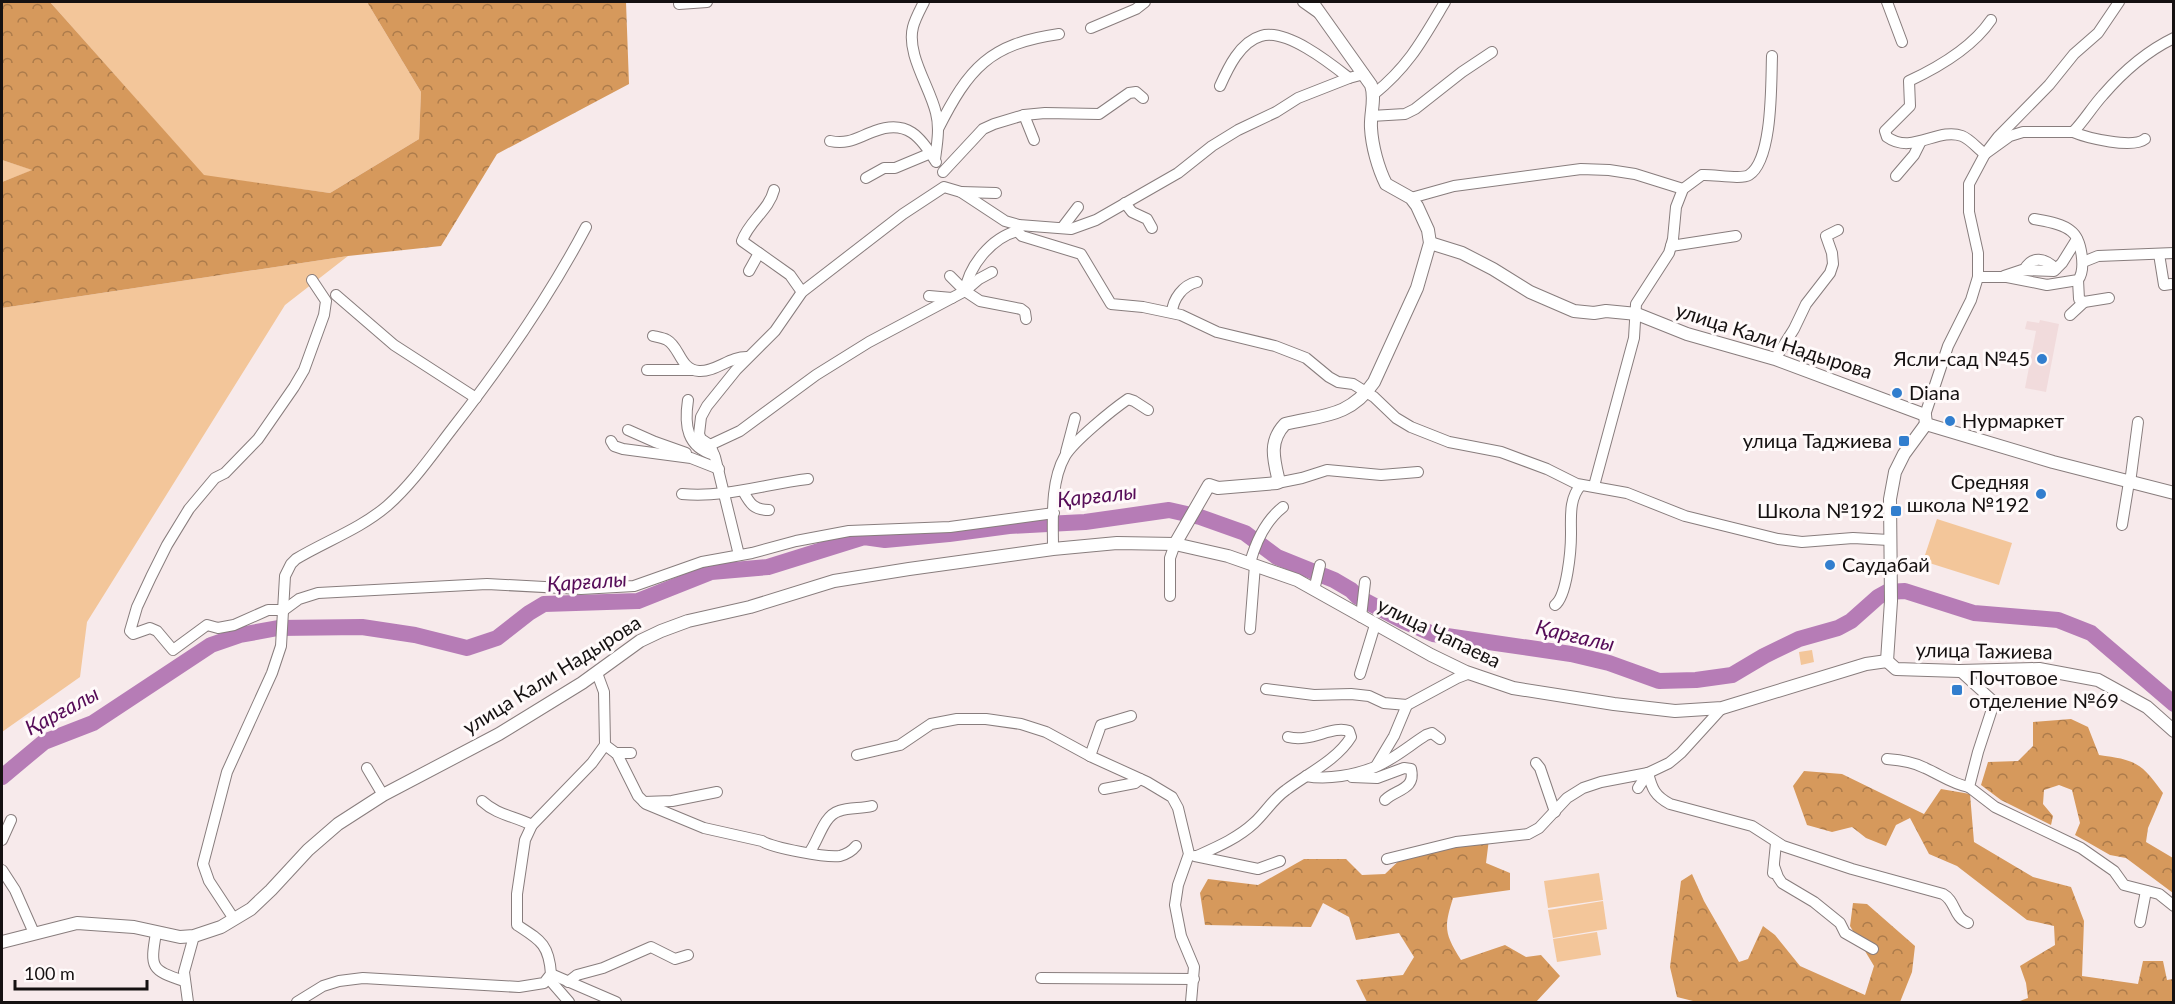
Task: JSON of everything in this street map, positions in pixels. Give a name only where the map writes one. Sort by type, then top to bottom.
[{"type":"street","points":[[679,4],[707,2]]},
{"type":"street","points":[[924,2],[912,29],[912,41],[936,112],[938,130]]},
{"type":"street","points":[[1091,28],[1136,9],[1145,2]]},
{"type":"street","points":[[1303,2],[1320,15]]},
{"type":"street","points":[[1278,482],[1273,453],[1274,444],[1285,424],[1337,413],[1352,406],[1374,382],[1417,288],[1430,243],[1423,217],[1411,198],[1386,184],[1384,179],[1376,156],[1371,129],[1374,94],[1371,85],[1312,2]]},
{"type":"street","points":[[1374,94],[1406,64],[1418,49],[1445,2]]},
{"type":"street","points":[[1887,2],[1902,42]]},
{"type":"street","points":[[1887,661],[1891,601],[1890,499],[1895,472],[1925,419],[1948,346],[1971,300],[1978,277],[1978,253],[1966,186],[1998,137],[2049,85],[2074,54],[2098,33],[2120,2]]},
{"type":"street","points":[[1985,154],[1964,136],[1947,136],[1920,142],[1898,142],[1891,140],[1885,131],[1910,106],[1909,81],[1966,47],[1985,30],[1991,20]]},
{"type":"street","points":[[933,156],[938,130],[962,85],[989,57],[1029,38],[1059,34]]},
{"type":"street","points":[[1220,86],[1239,52],[1261,36],[1275,36],[1297,44],[1320,56],[1348,78]]},
{"type":"street","points":[[2073,132],[2120,78],[2151,52],[2174,38]]},
{"type":"street","points":[[1371,116],[1405,114],[1415,109],[1455,77],[1492,52]]},
{"type":"street","points":[[1594,486],[1634,338],[1636,304],[1669,253],[1676,207],[1683,189],[1702,175],[1742,177],[1754,170],[1762,153],[1769,123],[1772,57]]},
{"type":"street","points":[[961,192],[1018,228],[1071,228],[1096,220],[1188,167],[1222,139],[1298,98],[1364,74]]},
{"type":"street","points":[[943,172],[983,129],[1024,115],[1099,114],[1129,93],[1136,92],[1143,98]]},
{"type":"street","points":[[1271,123],[1287,105]]},
{"type":"street","points":[[1024,115],[1034,140]]},
{"type":"street","points":[[830,141],[850,142],[882,129],[909,130],[920,137],[943,172],[944,187]]},
{"type":"street","points":[[1985,154],[2010,136],[2023,132],[2073,132],[2090,138],[2129,142],[2143,142],[2145,139]]},
{"type":"street","points":[[1896,176],[1914,155],[1920,142]]},
{"type":"street","points":[[866,177],[884,168],[895,168],[933,156]]},
{"type":"street","points":[[1411,198],[1454,186],[1581,169],[1635,174],[1683,189]]},
{"type":"street","points":[[739,555],[719,469],[712,450],[699,434],[701,417],[707,406],[748,357],[775,331],[802,292],[903,214],[944,187],[961,192],[996,193]]},
{"type":"street","points":[[774,190],[768,206],[744,235],[742,241],[790,275],[802,292]]},
{"type":"street","points":[[1125,203],[1132,212],[1147,219],[1152,228]]},
{"type":"street","points":[[1062,228],[1078,207]]},
{"type":"street","points":[[2034,219],[2070,230],[2077,239],[2083,262],[2082,275],[2078,280],[2079,299],[2084,302]]},
{"type":"street","points":[[234,919],[209,880],[203,864],[227,772],[272,673],[283,636],[285,576],[291,564],[309,551],[362,524],[388,505],[424,465],[476,398],[535,315],[586,227]]},
{"type":"street","points":[[965,291],[970,273],[985,252],[1018,228]]},
{"type":"street","points":[[1018,228],[1022,236],[1081,254],[1111,304],[1172,312],[1217,332],[1275,346],[1306,358],[1329,377],[1338,382],[1353,384],[1367,392],[1396,418],[1411,427],[1449,442],[1501,452],[1547,469],[1581,485],[1627,492],[1685,516],[1778,539],[1802,542],[1853,538],[1889,540]]},
{"type":"street","points":[[1775,359],[1794,329],[1806,304],[1830,273],[1833,264],[1832,253],[1826,236],[1838,230]]},
{"type":"street","points":[[1671,246],[1736,236]]},
{"type":"street","points":[[2001,277],[2024,270],[2046,272],[2056,269],[2077,239]]},
{"type":"street","name":"улица Кали Надырова","points":[[1430,243],[1462,253],[1530,292],[1574,311],[1636,314],[1687,334],[1775,359],[1925,419],[2130,483],[2174,493]]},
{"type":"street","points":[[748,271],[759,253]]},
{"type":"street","points":[[2083,262],[2098,256],[2174,253]]},
{"type":"street","points":[[2159,254],[2164,285],[2171,284]]},
{"type":"street","points":[[688,400],[686,417],[692,440],[697,447],[712,450],[816,375],[869,342],[965,291],[992,272]]},
{"type":"street","points":[[950,276],[965,291],[980,301],[1022,309],[1026,312],[1026,319]]},
{"type":"street","points":[[1978,277],[2001,277],[2047,285],[2078,280]]},
{"type":"street","points":[[284,616],[268,610],[234,625],[218,628],[207,625],[174,650],[157,631],[150,628],[133,634],[130,631],[146,587],[167,545],[189,509],[215,478],[225,473],[251,447],[304,370],[324,315],[326,301],[312,279]]},
{"type":"street","points":[[1172,312],[1178,295],[1191,283],[1197,282]]},
{"type":"street","points":[[336,295],[394,345],[476,398]]},
{"type":"street","points":[[929,296],[952,298]]},
{"type":"street","points":[[2070,315],[2084,302],[2109,298]]},
{"type":"street","points":[[653,336],[668,340],[692,370]]},
{"type":"street","points":[[647,370],[709,370],[733,360],[748,357]]},
{"type":"street","points":[[1066,455],[1075,444],[1128,399],[1134,400],[1148,410]]},
{"type":"street","points":[[1053,549],[1057,477],[1066,455],[1075,418]]},
{"type":"street","points":[[2122,525],[2138,422]]},
{"type":"street","points":[[628,430],[690,454],[719,469]]},
{"type":"street","points":[[611,441],[614,446],[623,449],[699,460]]},
{"type":"street","points":[[1170,596],[1170,558],[1175,544],[1209,485],[1218,488],[1278,482],[1328,470],[1381,475],[1418,472]]},
{"type":"street","points":[[682,494],[712,496],[775,483],[808,479]]},
{"type":"street","points":[[1555,605],[1560,601],[1564,586],[1571,533],[1570,518],[1577,490],[1581,485]]},
{"type":"street","points":[[743,491],[753,507],[769,510]]},
{"type":"street","points":[[1250,629],[1254,547],[1275,513],[1283,507]]},
{"type":"street","points":[[284,616],[299,599],[318,593],[487,584],[581,588],[634,586],[702,562],[849,531],[950,527],[1054,514]]},
{"type":"street","name":"улица Чапаева","points":[[1053,549],[1117,543],[1175,544],[1252,564],[1316,585],[1361,611],[1375,625],[1470,673],[1513,688],[1614,704],[1674,711],[1722,708],[1866,664],[1887,661]]},
{"type":"street","name":"улица Кали Надырова","points":[[194,936],[221,927],[251,909],[322,837],[338,824],[383,795],[499,734],[597,673],[633,646],[661,631],[688,621],[750,607],[834,581],[1053,549]]},
{"type":"street","points":[[1316,585],[1320,566]]},
{"type":"street","points":[[1361,611],[1365,588]]},
{"type":"street","points":[[1360,674],[1375,625]]},
{"type":"street","name":"улица Тажиева","points":[[1887,661],[1896,669],[1960,671],[2039,669],[2098,680],[2146,707],[2174,731]]},
{"type":"street","points":[[1960,671],[1992,699],[1993,706],[1978,752],[1970,787]]},
{"type":"street","points":[[569,1002],[550,977],[549,959],[542,942],[517,925],[517,894],[525,840],[532,825],[605,745],[604,692],[597,673]]},
{"type":"street","points":[[1266,689],[1314,695],[1369,696],[1384,703],[1407,705],[1456,678],[1470,673]]},
{"type":"street","points":[[1376,767],[1394,736],[1407,705]]},
{"type":"street","points":[[1387,859],[1456,842],[1528,834],[1539,828],[1567,798],[1583,788],[1648,773],[1669,763],[1722,708]]},
{"type":"street","points":[[1090,756],[1101,725],[1131,716]]},
{"type":"street","points":[[857,755],[900,745],[931,724],[957,719],[986,719],[1021,724],[1046,732],[1172,797],[1178,808],[1193,855]]},
{"type":"street","points":[[1191,1002],[1194,967],[1181,936],[1175,905],[1178,885],[1193,855],[1247,828],[1284,791],[1347,743],[1351,737],[1349,731],[1343,729],[1297,740],[1288,737]]},
{"type":"street","points":[[1306,776],[1316,778],[1346,775],[1376,767],[1426,735],[1432,733],[1440,739]]},
{"type":"street","points":[[605,745],[616,753],[644,802],[663,812],[704,828],[809,853],[839,856],[856,846]]},
{"type":"street","points":[[616,753],[631,753]]},
{"type":"street","points":[[1887,759],[1926,768],[1958,785],[1970,787],[1995,807],[2081,849],[2114,871],[2124,885],[2159,894],[2174,906]]},
{"type":"street","points":[[1536,763],[1540,768],[1555,812]]},
{"type":"street","points":[[367,768],[383,795]]},
{"type":"street","points":[[1346,775],[1357,778],[1377,778],[1404,768],[1411,769],[1411,783],[1385,800]]},
{"type":"street","points":[[1638,788],[1648,773]]},
{"type":"street","points":[[1648,773],[1653,791],[1660,799],[1670,804],[1752,826],[1776,843],[1852,869],[1943,894],[1951,899],[1959,918],[1968,923]]},
{"type":"street","points":[[1104,789],[1135,783],[1140,779]]},
{"type":"street","points":[[644,802],[672,801],[717,792]]},
{"type":"street","points":[[482,801],[490,809],[502,815],[532,825]]},
{"type":"street","points":[[809,853],[816,844],[828,818],[836,811],[872,806]]},
{"type":"street","points":[[2,840],[11,820]]},
{"type":"street","points":[[1772,878],[1776,843]]},
{"type":"street","points":[[1193,855],[1258,869],[1280,861]]},
{"type":"street","points":[[1774,866],[1782,883],[1814,902],[1840,923],[1845,933],[1873,949]]},
{"type":"street","points":[[2,870],[20,899],[34,933]]},
{"type":"street","points":[[2140,922],[2146,891]]},
{"type":"street","points":[[2,942],[77,922],[134,927],[168,936],[194,936],[186,962],[184,981],[188,1002]]},
{"type":"street","points":[[156,933],[153,951],[154,966],[164,975],[184,981]]},
{"type":"street","points":[[568,981],[577,975],[603,968],[651,947],[675,959],[688,955]]},
{"type":"street","points":[[550,977],[568,981],[616,1002]]},
{"type":"street","points":[[297,1002],[324,986],[339,981],[363,978],[519,987],[544,983],[550,977]]},
{"type":"street","points":[[1041,978],[1194,979]]},
{"type":"shaded area","points":[[50,2],[367,2],[421,92],[419,139],[330,193],[204,176]]},
{"type":"shaded area","points":[[2,160],[33,170],[2,182]]},
{"type":"shaded area","points":[[348,256],[285,305],[87,622],[80,677],[2,732],[2,308]]},
{"type":"shaded area","name":"Ясли-сад №45","points":[[2040,320],[2059,324],[2046,392],[2025,388],[2036,331],[2025,329],[2027,321],[2039,323]]},
{"type":"shaded area","points":[[1937,519],[2012,543],[1999,585],[1923,561]]},
{"type":"shaded area","points":[[1812,650],[1814,662],[1801,665],[1799,652]]},
{"type":"shaded area","points":[[1599,873],[1603,900],[1548,908],[1544,881]]},
{"type":"shaded area","points":[[1603,901],[1607,929],[1553,938],[1548,910]]},
{"type":"shaded area","points":[[1597,932],[1601,955],[1557,962],[1553,939]]},
{"type":"green space","points":[[2,2],[50,2],[204,175],[330,193],[419,139],[421,92],[367,2],[626,2],[629,84],[497,154],[441,246],[348,256],[2,308],[2,182],[32,170],[2,160]]},
{"type":"green space","points":[[2071,719],[2088,727],[2099,755],[2136,764],[2149,775],[2163,793],[2148,828],[2146,842],[2173,858],[2173,893],[2126,858],[2110,855],[2075,835],[2080,823],[2072,790],[2059,785],[2044,790],[2043,804],[2053,816],[2051,825],[2001,800],[1981,785],[1988,762],[2018,761],[2033,746],[2033,722]]},
{"type":"green space","points":[[1804,771],[1842,774],[1924,814],[1941,789],[1970,794],[1974,842],[2033,877],[2071,887],[2084,921],[2082,976],[2138,984],[2143,961],[2163,961],[2167,980],[2173,979],[2173,1002],[2017,1002],[2028,998],[2020,966],[2055,945],[2054,926],[2027,920],[1957,866],[1929,854],[1910,818],[1896,825],[1886,846],[1866,838],[1852,827],[1832,832],[1807,825],[1793,786]]},
{"type":"green space","points":[[1489,839],[1486,863],[1510,873],[1510,890],[1453,898],[1447,930],[1451,943],[1461,960],[1505,945],[1526,957],[1541,955],[1560,976],[1536,1002],[1367,1002],[1356,980],[1403,975],[1414,957],[1399,933],[1356,940],[1349,917],[1323,903],[1311,927],[1205,925],[1200,893],[1208,879],[1258,885],[1304,859],[1346,859],[1362,875],[1385,874],[1407,853]]},
{"type":"green space","points":[[1692,874],[1704,901],[1739,962],[1748,959],[1763,926],[1775,935],[1800,966],[1865,995],[1874,966],[1850,926],[1853,903],[1867,904],[1915,946],[1912,972],[1900,1002],[1697,1002],[1677,997],[1670,967],[1681,881]]},
{"type":"waterway","name":"Қарғалы","points":[[2,777],[44,742],[93,723],[211,645],[240,635],[278,628],[362,627],[415,635],[467,648],[497,638],[544,604],[638,601],[711,572],[768,567],[864,537],[885,540],[1009,526],[1085,522],[1169,510],[1200,517],[1245,533],[1277,557],[1334,580],[1358,597],[1433,634],[1571,654],[1609,663],[1659,681],[1696,680],[1732,675],[1799,639],[1838,628],[1851,621],[1887,592],[1905,591],[1974,613],[2058,620],[2091,633],[2174,704]]},
{"type":"place","name":"Ясли-сад №45","points":[[2042,359]]},
{"type":"place","name":"Diana","points":[[1897,393]]},
{"type":"place","name":"Нурмаркет","points":[[1950,421]]},
{"type":"place","name":"улица Таджиева","points":[[1904,441]]},
{"type":"place","name":"Средняя школа №192","points":[[2041,494]]},
{"type":"place","name":"Школа №192","points":[[1896,511]]},
{"type":"place","name":"Саудабай","points":[[1830,565]]},
{"type":"place","name":"Почтовое отделение №69","points":[[1957,690]]}]
